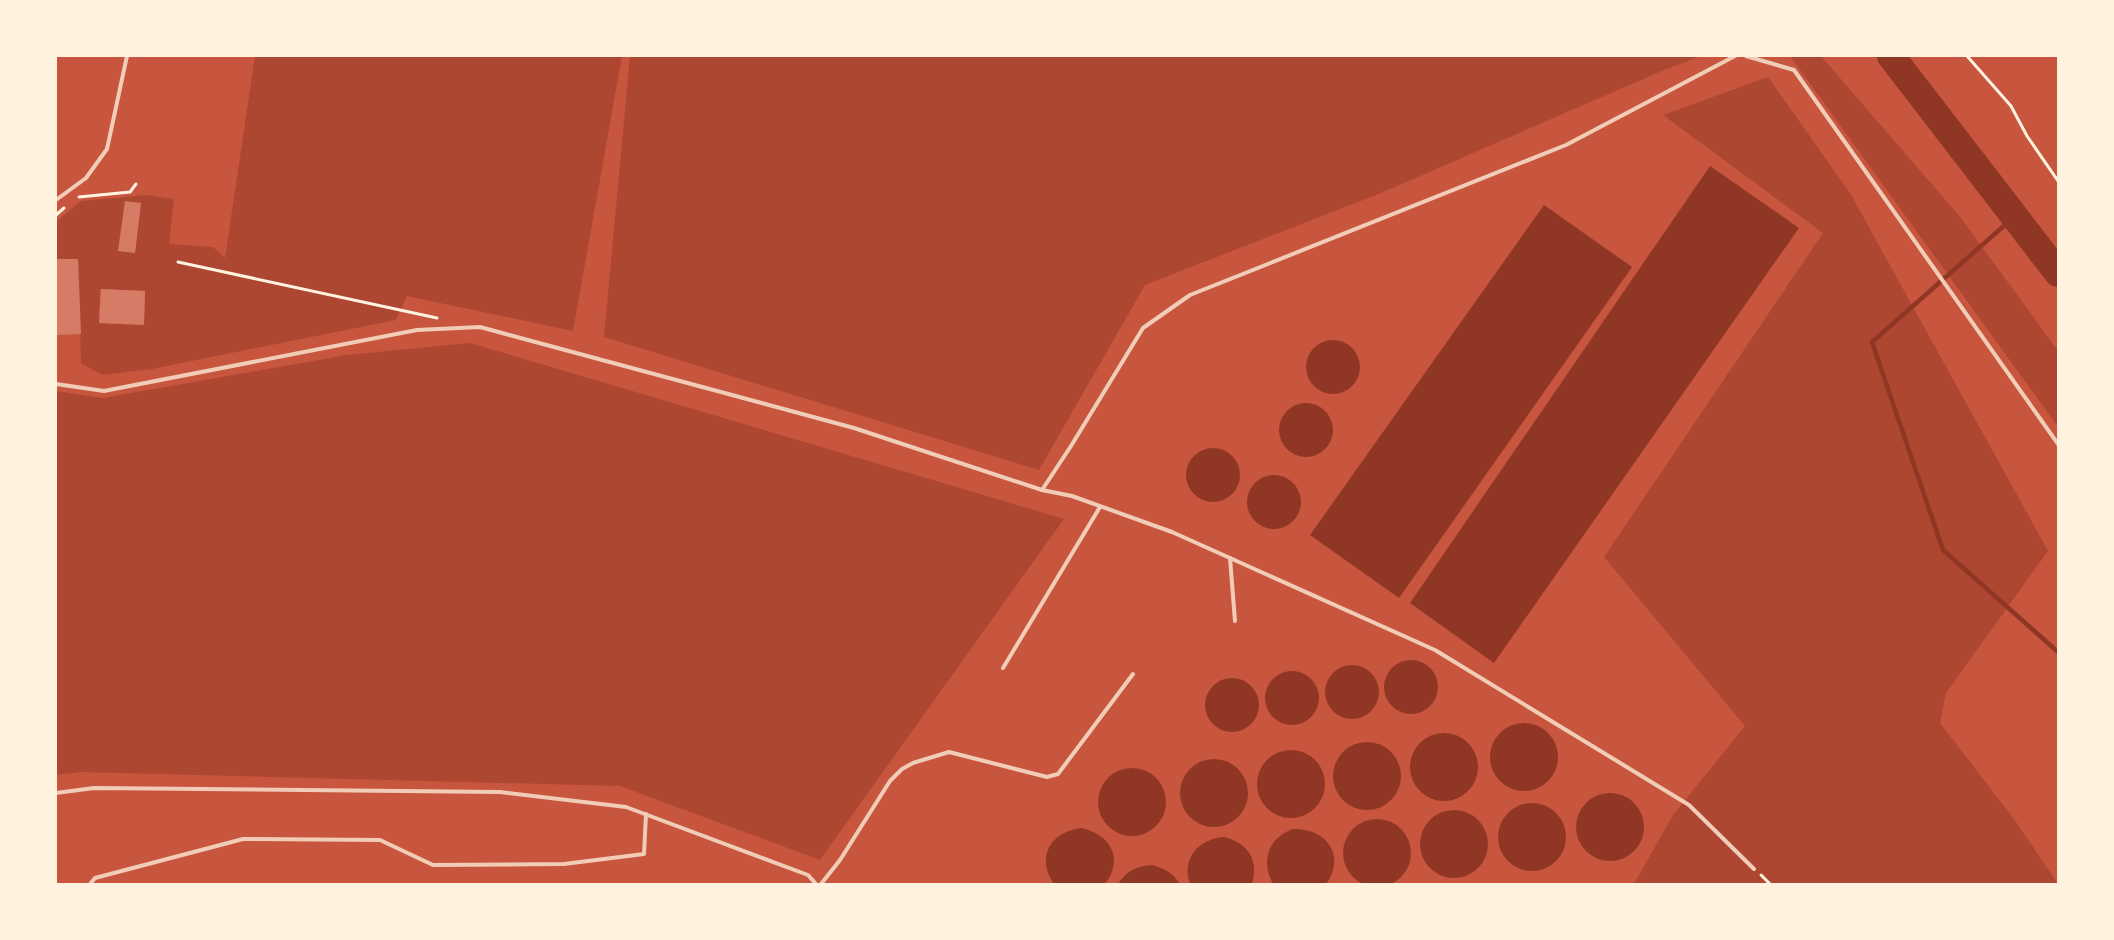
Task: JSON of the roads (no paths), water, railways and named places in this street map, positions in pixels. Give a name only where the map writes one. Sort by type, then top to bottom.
[{"type":"lane","points":[[56,200],[86,178],[107,149],[127,56]]},
{"type":"lane","points":[[1042,490],[1143,328],[1190,295],[1566,145],[1735,56]]},
{"type":"lane","points":[[1746,56],[1794,70],[2058,444]]},
{"type":"lane","points":[[56,384],[104,391],[417,330],[480,327],[854,428],[1042,490],[1072,496],[1172,532],[1436,650],[1689,805],[1754,869]]},
{"type":"lane","points":[[1003,668],[1100,507]]},
{"type":"lane","points":[[1230,558],[1235,621]]},
{"type":"lane","points":[[821,885],[840,860],[890,781],[902,769],[913,763],[949,752],[1047,777],[1058,774],[1133,674]]},
{"type":"lane","points":[[56,793],[94,788],[500,792],[626,807],[808,875],[816,885]]},
{"type":"lane","points":[[90,885],[95,878],[243,839],[380,840],[433,865],[564,864],[644,854],[646,814]]},
{"type":"waterway","points":[[1891,56],[2058,273]]},
{"type":"waterway","points":[[2014,217],[1872,342],[1943,550],[2058,652]]}]
